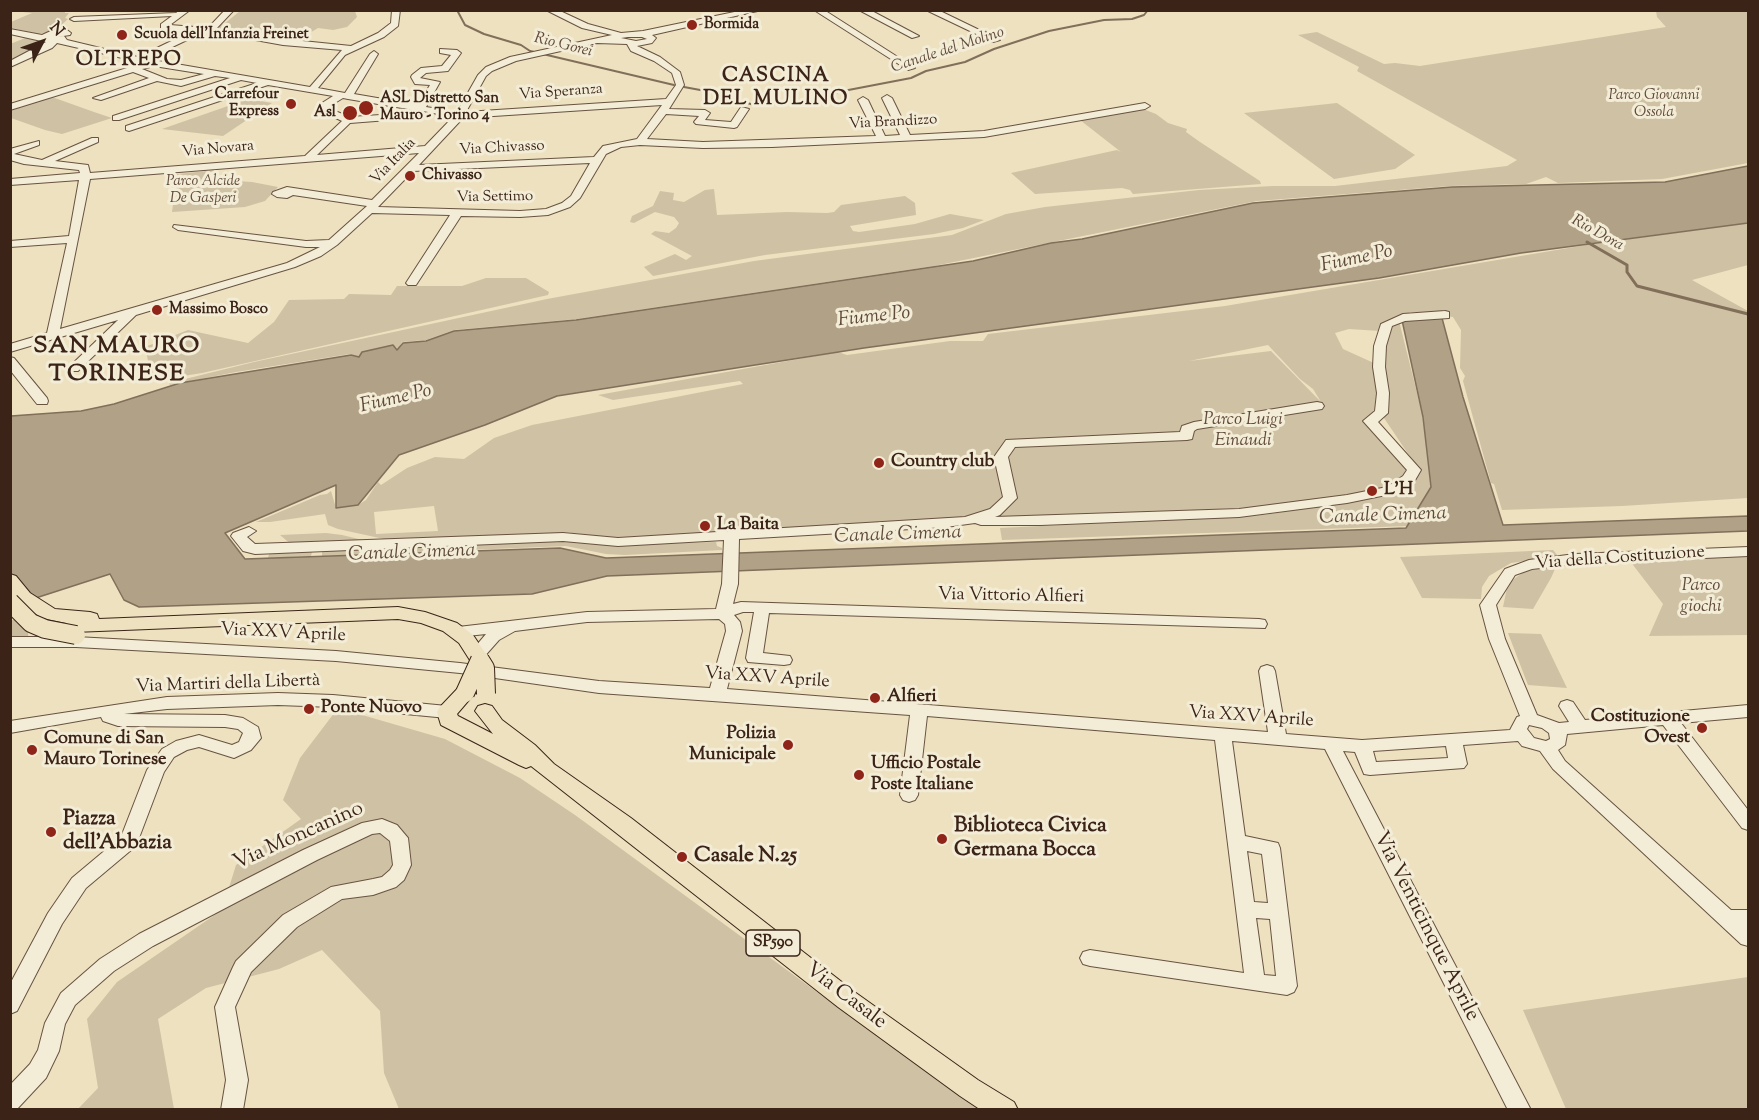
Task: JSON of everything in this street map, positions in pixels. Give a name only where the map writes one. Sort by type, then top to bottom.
[{"type":"main road","points":[[10,580],[23,597],[49,614],[85,618],[305,610],[411,615],[438,622],[458,632],[478,657],[485,668],[486,704],[480,720],[457,709],[478,657]]},
{"type":"main road","points":[[10,602],[31,623],[45,629],[267,627],[362,614]]},
{"type":"main road","name":"SP590","points":[[486,704],[495,725],[528,750],[547,769]]},
{"type":"main road","name":"SP590","points":[[457,709],[547,769]]},
{"type":"main road","name":"Via Casale","points":[[547,769],[623,824],[847,1000],[969,1088],[1005,1110]]},
{"type":"street","points":[[48,37],[85,10]]},
{"type":"street","points":[[186,10],[164,26],[178,30],[212,30],[216,33],[283,42],[351,48]]},
{"type":"street","points":[[212,30],[213,25],[230,10]]},
{"type":"street","points":[[312,90],[342,52],[381,34],[395,24],[396,10]]},
{"type":"street","points":[[550,10],[637,46],[676,72],[680,85],[640,142],[606,148],[596,160]]},
{"type":"street","points":[[621,38],[737,12],[758,10]]},
{"type":"street","points":[[818,10],[911,69]]},
{"type":"street","points":[[863,10],[915,36]]},
{"type":"street","points":[[930,10],[996,40]]},
{"type":"street","points":[[77,16],[173,14]]},
{"type":"street","points":[[75,45],[67,41],[67,35],[77,16]]},
{"type":"street","name":"Via Speranza","points":[[10,31],[48,37],[154,63],[460,115],[666,106],[705,113],[699,122],[734,125],[744,109]]},
{"type":"street","points":[[602,31],[642,34],[651,40],[637,46]]},
{"type":"street","points":[[48,37],[67,35]]},
{"type":"street","points":[[10,64],[50,46],[48,37]]},
{"type":"street","points":[[140,60],[184,38]]},
{"type":"street","name":"Via Italia","points":[[288,191],[371,207],[460,115],[482,75],[489,69],[529,55],[621,38]]},
{"type":"street","points":[[421,108],[436,82],[418,82],[415,77],[424,70],[445,69],[457,53],[443,51]]},
{"type":"street","points":[[109,52],[134,70],[155,79],[181,83],[215,73]]},
{"type":"street","points":[[309,157],[348,120],[326,111],[325,105],[344,95],[374,54]]},
{"type":"street","points":[[10,107],[154,63]]},
{"type":"street","name":"Via Speranza","points":[[116,118],[240,78]]},
{"type":"street","points":[[98,98],[155,79]]},
{"type":"street","name":"Via Speranza","points":[[129,128],[268,82]]},
{"type":"street","points":[[887,98],[906,137]]},
{"type":"street","points":[[863,100],[882,139]]},
{"type":"street","name":"Via Brandizzo","points":[[640,142],[707,145],[984,134],[1145,106]]},
{"type":"street","name":"Via Speranza","points":[[348,120],[362,121],[414,115],[421,108]]},
{"type":"street","points":[[43,163],[95,140]]},
{"type":"street","points":[[10,154],[36,143]]},
{"type":"street","name":"Via Novara","points":[[10,182],[428,149]]},
{"type":"street","points":[[397,151],[413,165]]},
{"type":"street","points":[[10,154],[24,161],[84,167],[85,176],[74,238],[53,335]]},
{"type":"street","name":"Via Chivasso","points":[[413,165],[596,160]]},
{"type":"street","name":"Via Settimo","points":[[371,207],[457,213],[548,212],[566,206],[575,198],[596,160]]},
{"type":"street","points":[[10,348],[291,265],[317,254],[333,243],[371,207]]},
{"type":"street","points":[[412,284],[457,213]]},
{"type":"street","points":[[178,227],[306,244],[333,243]]},
{"type":"street","points":[[299,242],[345,232]]},
{"type":"street","points":[[10,244],[74,238]]},
{"type":"street","points":[[74,368],[122,324],[130,313]]},
{"type":"street","points":[[249,531],[238,536],[248,548],[255,549],[563,537],[618,542],[732,544],[966,520],[1041,521],[1239,513],[1391,490],[1409,479],[1414,470],[1370,422],[1382,413],[1380,346],[1387,324],[1403,318],[1445,315]]},
{"type":"street","points":[[10,361],[42,401]]},
{"type":"street","points":[[966,520],[995,512],[1010,498],[1001,457],[1011,443],[1187,436],[1186,429],[1194,426],[1317,406]]},
{"type":"street","points":[[717,694],[734,631],[732,622],[723,614],[730,576],[732,544]]},
{"type":"street","name":"Via della Costituzione","points":[[1530,719],[1497,639],[1488,605],[1510,572],[1528,565],[1575,559],[1749,551]]},
{"type":"street","name":"Via Vittorio Alfieri","points":[[458,632],[630,614],[723,614],[741,607],[1259,624]]},
{"type":"street","points":[[762,609],[754,658],[784,660]]},
{"type":"street","name":"Via Vittorio Alfieri","points":[[478,657],[493,636],[526,624]]},
{"type":"street","name":"Via XXV Aprile","points":[[10,642],[76,642],[336,656],[460,668],[599,687],[717,694],[1362,746],[1520,735]]},
{"type":"street","points":[[1267,671],[1278,740]]},
{"type":"street","name":"Via Martiri della Libertà","points":[[12,726],[110,710],[167,704],[278,699],[457,709]]},
{"type":"street","points":[[1567,706],[1581,727]]},
{"type":"street","points":[[10,1005],[55,920],[80,883],[129,841],[156,770],[168,753],[182,745],[199,741],[234,752],[248,744],[252,736],[252,731],[243,724],[225,721],[118,720],[109,717],[110,710]]},
{"type":"street","points":[[909,795],[919,711]]},
{"type":"street","points":[[1556,729],[1749,711]]},
{"type":"street","points":[[1530,719],[1547,723],[1556,729],[1559,741],[1554,746],[1546,747],[1528,742],[1520,735],[1518,725],[1530,719]]},
{"type":"street","points":[[1668,719],[1749,823]]},
{"type":"street","points":[[1223,735],[1255,983]]},
{"type":"street","points":[[1362,746],[1370,769],[1458,764],[1452,740]]},
{"type":"street","name":"Via Venticinque Aprile","points":[[1331,744],[1520,1110]]},
{"type":"street","points":[[1546,747],[1559,765],[1749,938]]},
{"type":"street","name":"Via Moncanino","points":[[10,1101],[38,1071],[48,1051],[55,1023],[68,999],[107,965],[177,923],[310,855],[369,828],[382,826],[390,830],[399,838],[402,865],[390,882],[338,892],[290,921],[243,967],[225,1007],[237,1080],[232,1110]]},
{"type":"street","points":[[1090,958],[1287,986],[1271,848],[1237,842]]},
{"type":"street","points":[[1245,909],[1279,912]]},
{"type":"street","points":[[1726,918],[1749,918]]},
{"type":"green space","points":[[65,10],[65,13],[69,13],[65,18],[68,19],[55,31],[39,34],[11,28],[11,22],[32,13],[13,11]]},
{"type":"green space","points":[[240,11],[355,11],[357,17],[347,27],[333,30],[318,28],[300,39],[230,30],[227,32],[218,29],[219,25],[224,24]]},
{"type":"green space","name":"Parco Giovanni Ossola","points":[[1656,11],[1748,11],[1748,163],[1662,179],[1558,183],[1546,177],[1526,184],[1450,186],[1257,201],[934,266],[577,319],[454,330],[426,340],[402,342],[398,349],[393,345],[362,352],[359,357],[350,354],[170,385],[169,383],[254,362],[547,299],[754,261],[952,235],[1006,214],[1045,207],[1199,190],[1273,186],[1335,186],[1507,166],[1517,160],[1357,71],[1359,67],[1298,35],[1317,32],[1384,64],[1420,66],[1666,27],[1657,17]]},
{"type":"green space","points":[[28,37],[45,42],[11,62],[10,44]]},
{"type":"green space","points":[[52,97],[112,118],[62,134],[11,118],[10,109]]},
{"type":"green space","points":[[248,99],[272,103],[223,136],[162,129]]},
{"type":"green space","points":[[1337,103],[1415,155],[1395,169],[1334,179],[1244,113]]},
{"type":"green space","points":[[1143,109],[1156,114],[1168,123],[1187,129],[1186,132],[1260,181],[1261,184],[1133,194],[1130,190],[1122,188],[1035,194],[1011,173],[1117,150],[1121,152],[1080,120]]},
{"type":"green space","name":"Parco Alcide De Gasperi","points":[[217,170],[216,177],[219,180],[252,182],[278,187],[265,201],[245,207],[172,212],[177,174]]},
{"type":"green space","points":[[714,189],[717,215],[827,213],[834,212],[841,205],[905,196],[915,203],[916,215],[850,226],[853,231],[859,232],[915,224],[950,214],[984,220],[963,228],[934,234],[765,255],[653,276],[644,267],[675,254],[686,260],[692,256],[651,234],[655,231],[669,233],[676,228],[679,223],[674,217],[655,212],[634,223],[630,222],[632,216],[653,206],[660,191],[674,193],[673,200],[684,202],[705,190]]},
{"type":"green space","name":"Parco Luigi Einaudi","points":[[1748,223],[1748,265],[1692,280],[1748,311],[1748,498],[1622,506],[1502,510],[1494,484],[1491,483],[1463,381],[1465,376],[1460,368],[1461,330],[1453,317],[1410,312],[1399,321],[1423,417],[1431,487],[1408,526],[1002,540],[1000,528],[1263,515],[1394,495],[1415,482],[1419,470],[1384,418],[1386,394],[1383,363],[1389,327],[1380,331],[1349,329],[1335,333],[1343,349],[1376,364],[1379,412],[1366,419],[1411,469],[1401,482],[1380,490],[1260,507],[615,538],[564,532],[398,542],[338,529],[328,525],[325,514],[256,522],[331,491],[336,508],[358,505],[366,500],[378,482],[381,485],[407,468],[435,457],[464,459],[494,438],[532,425],[743,384],[740,381],[613,400],[598,395],[838,352],[847,355],[950,341],[983,341],[988,334],[1225,306],[1586,245]],"holes":[[[1268,345],[1300,379],[1313,389],[1321,402],[1271,351],[1189,361]],[[434,506],[438,531],[376,534],[374,512]]]},
{"type":"green space","points":[[486,278],[526,278],[549,292],[548,295],[202,373],[158,380],[151,374],[145,347],[188,330],[248,343],[274,322],[289,300],[344,299],[349,294],[391,295],[397,286],[462,286]]},
{"type":"green space","points":[[326,533],[371,542],[292,545],[280,535]]},
{"type":"green space","points":[[543,539],[619,544],[716,542],[722,550],[625,555],[606,554],[566,546],[322,556],[322,552],[312,552],[311,556],[268,558],[269,554],[262,553]]},
{"type":"green space","points":[[1553,550],[1558,556],[1511,563],[1489,576],[1482,587],[1481,599],[1422,598],[1400,557]]},
{"type":"green space","name":"Parco giochi","points":[[1748,556],[1748,635],[1649,636],[1663,604],[1630,561]]},
{"type":"green space","points":[[1554,565],[1555,569],[1551,578],[1533,609],[1503,607],[1508,583],[1524,572]]},
{"type":"green space","points":[[1508,633],[1541,634],[1567,688],[1528,685]]},
{"type":"green space","points":[[338,708],[445,739],[520,778],[575,815],[944,1085],[983,1109],[399,1109],[384,1073],[380,1011],[322,950],[279,969],[206,988],[158,1019],[174,1109],[77,1110],[98,1088],[87,1019],[117,982],[222,910],[236,865],[301,819],[283,800],[300,758]]},
{"type":"green space","points":[[1748,977],[1748,1109],[1566,1109],[1523,1010]]},
{"type":"water","points":[[1748,166],[1748,223],[1521,253],[1379,278],[864,348],[557,396],[485,425],[399,455],[358,505],[336,508],[336,485],[225,533],[245,559],[560,548],[606,558],[1406,528],[1431,487],[1423,417],[1402,320],[1442,318],[1463,397],[1503,525],[1748,516],[1748,531],[607,576],[532,594],[139,607],[124,600],[110,574],[11,606],[11,416],[81,411],[114,404],[180,383],[351,355],[359,357],[362,352],[393,345],[397,350],[403,343],[426,341],[454,331],[576,320],[973,261],[1051,243],[1082,239],[1253,203],[1452,187],[1665,182]]},
{"type":"waterway","name":"Rio Gorei","points":[[457,10],[465,25],[484,34],[521,45],[530,51],[674,85]]},
{"type":"waterway","name":"Canale del Molino","points":[[684,87],[711,92],[754,105],[822,102],[838,92],[911,78],[926,71],[965,62],[994,49],[1049,31],[1104,20],[1132,19],[1144,15],[1148,10]]},
{"type":"waterway","name":"Rio Dora","points":[[1587,242],[1627,265],[1627,272],[1637,286],[1748,314]]},
{"type":"tunnel","points":[[10,629],[48,628]]},
{"type":"place","name":"Bormida","points":[[692,25]]},
{"type":"place","name":"Scuola dell'Infanzia Freinet","points":[[122,35]]},
{"type":"place","name":"Carrefour Express","points":[[291,104]]},
{"type":"place","name":"ASL Distretto San Mauro - Torino 4","points":[[366,108]]},
{"type":"place","name":"Asl","points":[[350,113]]},
{"type":"place","name":"Chivasso","points":[[410,176]]},
{"type":"place","name":"Massimo Bosco","points":[[157,310]]},
{"type":"place","name":"Country club","points":[[879,463]]},
{"type":"place","name":"L'H","points":[[1372,491]]},
{"type":"place","name":"La Baita","points":[[705,526]]},
{"type":"place","name":"Alfieri","points":[[875,698]]},
{"type":"place","name":"Ponte Nuovo","points":[[309,709]]},
{"type":"place","name":"Costituzione Ovest","points":[[1702,728]]},
{"type":"place","name":"Polizia Municipale","points":[[788,745]]},
{"type":"place","name":"Comune di San Mauro Torinese","points":[[32,750]]},
{"type":"place","name":"Ufficio Postale Poste Italiane","points":[[859,775]]},
{"type":"place","name":"Piazza dell'Abbazia","points":[[51,832]]},
{"type":"place","name":"Biblioteca Civica Germana Bocca","points":[[942,839]]},
{"type":"place","name":"Casale N.25","points":[[682,857]]},
{"type":"district","name":"OLTREPO","points":[[129,62]]},
{"type":"district","name":"CASCINA DEL MULINO","points":[[776,90]]},
{"type":"district","name":"SAN MAURO TORINESE","points":[[117,362]]},
{"type":"water label","name":"Fiume Po","points":[[1357,260]]},
{"type":"water label","name":"Fiume Po","points":[[874,318]]},
{"type":"water label","name":"Fiume Po","points":[[396,400]]},
{"type":"water label","name":"Canale Cimena","points":[[1383,517]]},
{"type":"water label","name":"Canale Cimena","points":[[898,536]]},
{"type":"water label","name":"Canale Cimena","points":[[412,554]]}]
